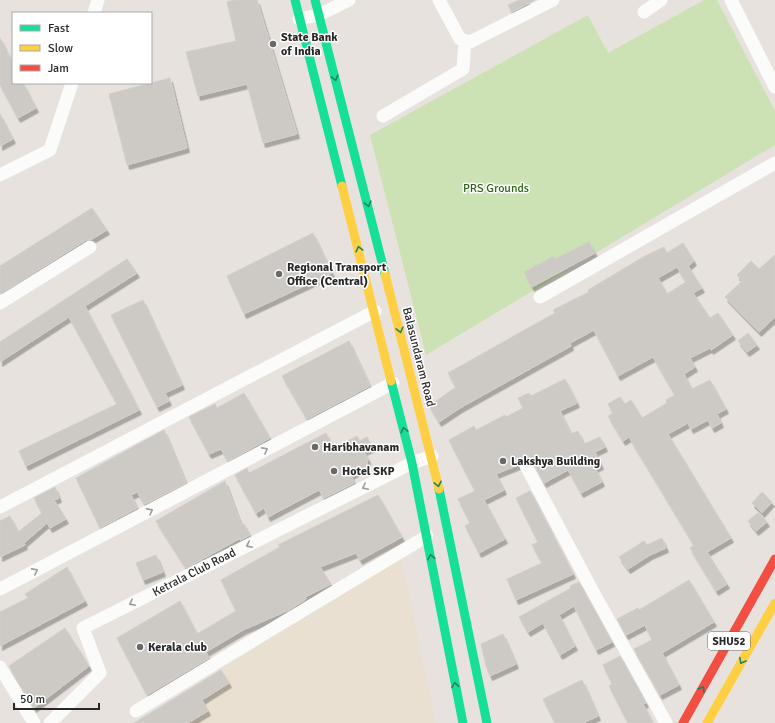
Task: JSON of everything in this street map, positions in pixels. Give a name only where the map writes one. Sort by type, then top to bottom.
[{"type":"main road","points":[[295,0],[375,311],[412,463],[463,723]]},
{"type":"main road","name":"Balasundaram Road","points":[[315,0],[432,456],[486,723]]},
{"type":"main road","points":[[364,271],[384,265]]},
{"type":"main road","name":"SHU52","points":[[683,723],[775,559]]},
{"type":"main road","name":"SHU52","points":[[707,723],[775,603]]},
{"type":"street","points":[[94,12],[98,0]]},
{"type":"street","points":[[300,19],[319,15],[349,0]]},
{"type":"street","points":[[440,0],[460,40],[470,42],[553,0]]},
{"type":"street","points":[[644,12],[661,0]]},
{"type":"street","points":[[731,0],[775,86]]},
{"type":"street","points":[[383,116],[463,69],[465,41]]},
{"type":"street","points":[[0,175],[50,150],[72,84]]},
{"type":"street","points":[[540,296],[775,163]]},
{"type":"street","points":[[0,304],[90,247]]},
{"type":"street","points":[[0,507],[375,311]]},
{"type":"street","points":[[0,589],[393,383]]},
{"type":"street","points":[[412,463],[432,456]]},
{"type":"street","name":"Ketrala Club Road","points":[[50,723],[100,673],[83,628],[412,463]]},
{"type":"street","points":[[526,466],[592,590],[666,723]]},
{"type":"street","points":[[136,711],[427,536]]},
{"type":"street","points":[[0,668],[34,723]]},
{"type":"shaded area","points":[[401,558],[436,723],[134,723]]},
{"type":"green space","name":"PRS Grounds","points":[[704,0],[717,0],[775,111],[775,145],[426,355],[370,135],[588,15],[608,53]]},
{"type":"building","points":[[235,0],[257,0],[297,134],[263,143],[247,84],[198,96],[186,52],[236,41],[227,2]]},
{"type":"building","points":[[519,0],[535,0],[512,12],[508,5]]},
{"type":"building","points":[[0,38],[12,61],[12,84],[24,84],[36,108],[18,118],[0,85]]},
{"type":"building","points":[[170,78],[187,148],[127,165],[109,94],[152,84],[152,83]]},
{"type":"building","points":[[0,114],[13,139],[0,146]]},
{"type":"building","points":[[92,208],[107,230],[92,239],[86,240],[0,294],[0,266]]},
{"type":"building","name":"Regional Transport Office (Central)","points":[[313,233],[332,273],[244,314],[227,276]]},
{"type":"building","points":[[589,242],[595,253],[532,287],[524,272],[554,256],[555,259]]},
{"type":"building","points":[[683,243],[694,261],[688,266],[702,288],[693,293],[710,318],[718,313],[733,335],[711,350],[710,348],[690,358],[695,367],[684,374],[692,389],[710,380],[726,409],[717,414],[721,423],[712,428],[708,420],[691,429],[688,423],[668,434],[731,538],[707,552],[727,584],[716,591],[690,548],[694,545],[629,437],[623,441],[608,416],[613,413],[608,404],[620,397],[625,404],[631,400],[642,418],[667,403],[666,400],[675,395],[653,357],[618,376],[594,330],[570,343],[571,346],[460,408],[439,422],[429,406],[456,387],[448,373],[555,313],[553,310],[589,292],[588,290],[645,256],[664,247],[667,253]],"holes":[[[677,267],[686,282],[667,294],[658,278]]]},
{"type":"building","points":[[775,255],[775,317],[759,332],[725,297],[742,281],[737,275],[751,261],[759,269]]},
{"type":"building","points":[[127,259],[137,273],[85,306],[139,410],[26,466],[19,451],[117,404],[69,317],[0,362],[0,342]]},
{"type":"building","points":[[143,300],[182,385],[165,393],[169,401],[157,407],[111,315]]},
{"type":"building","points":[[748,333],[757,345],[747,352],[738,341]]},
{"type":"building","points":[[349,341],[370,386],[307,419],[282,376]]},
{"type":"building","points":[[565,379],[577,403],[560,411],[571,434],[578,431],[584,444],[600,437],[605,447],[595,452],[601,465],[595,468],[602,482],[581,493],[568,470],[544,483],[533,462],[527,458],[522,459],[518,465],[496,474],[504,490],[484,500],[505,539],[479,553],[465,526],[470,523],[458,499],[475,491],[449,440],[474,426],[476,430],[505,415],[506,417],[523,408],[518,398],[529,393],[531,396]]},
{"type":"building","points":[[244,393],[270,438],[228,461],[221,449],[209,454],[189,417],[215,404],[217,408]]},
{"type":"building","points":[[164,430],[186,483],[145,504],[137,492],[131,495],[137,508],[100,528],[76,478]]},
{"type":"building","points":[[326,433],[334,448],[357,436],[360,441],[367,437],[373,447],[364,451],[368,459],[366,467],[351,475],[354,483],[324,498],[319,490],[268,517],[264,508],[256,513],[235,475],[247,468],[249,473]]},
{"type":"building","points":[[225,481],[241,525],[244,524],[250,535],[240,540],[239,539],[186,568],[156,521]]},
{"type":"building","points":[[55,487],[59,498],[54,500],[66,519],[50,528],[47,523],[24,543],[25,545],[0,557],[0,521],[10,516],[18,532],[42,513],[34,498]]},
{"type":"building","points":[[530,491],[573,574],[516,600],[507,579],[542,563],[532,545],[538,542],[516,498]]},
{"type":"building","points":[[762,492],[772,502],[762,513],[752,503]]},
{"type":"building","points":[[378,495],[402,537],[360,560],[356,553],[320,567],[331,584],[305,597],[306,599],[289,610],[243,630],[206,652],[209,658],[147,695],[117,638],[180,601],[197,634],[236,611],[221,580],[280,547],[278,545]]},
{"type":"building","points":[[759,512],[767,522],[756,531],[748,521]]},
{"type":"building","points":[[662,538],[666,548],[650,555],[628,569],[619,557],[644,541],[647,545]]},
{"type":"building","points":[[156,555],[163,572],[143,580],[136,563]]},
{"type":"building","points":[[67,567],[85,601],[0,646],[0,612],[28,598],[25,594]]},
{"type":"building","points":[[689,580],[714,622],[662,653],[679,685],[660,695],[634,649],[652,640],[645,625],[626,635],[617,619],[638,608],[639,610]]},
{"type":"building","points":[[579,582],[612,642],[596,650],[574,606],[559,615],[575,646],[560,655],[543,623],[528,632],[519,617]]},
{"type":"building","points":[[65,628],[89,666],[34,708],[9,666]]},
{"type":"building","points":[[503,634],[516,664],[490,676],[481,644]]},
{"type":"building","points":[[620,656],[646,703],[643,704],[653,723],[628,723],[609,686],[612,684],[603,665]]},
{"type":"building","points":[[221,670],[229,683],[202,700],[208,711],[188,723],[134,723]]},
{"type":"building","points":[[582,680],[598,716],[583,723],[555,723],[543,699]]},
{"type":"traffic: fast","points":[[295,0],[342,186]]},
{"type":"traffic: fast","points":[[315,0],[385,274]]},
{"type":"traffic: fast","points":[[391,381],[412,463],[463,723]]},
{"type":"traffic: fast","points":[[439,489],[487,723]]},
{"type":"traffic: slow","points":[[342,186],[391,381]]},
{"type":"traffic: slow","points":[[385,274],[439,489]]},
{"type":"traffic: slow","points":[[707,723],[775,603]]},
{"type":"traffic: jam","points":[[683,723],[775,559]]},
{"type":"place","name":"State Bank of India","points":[[273,44]]},
{"type":"place","name":"Regional Transport Office (Central)","points":[[279,274]]},
{"type":"place","name":"Haribhavanam","points":[[315,447]]},
{"type":"place","name":"Lakshya Building","points":[[503,461]]},
{"type":"place","name":"Hotel SKP","points":[[334,471]]},
{"type":"place","name":"Kerala club","points":[[140,647]]}]
